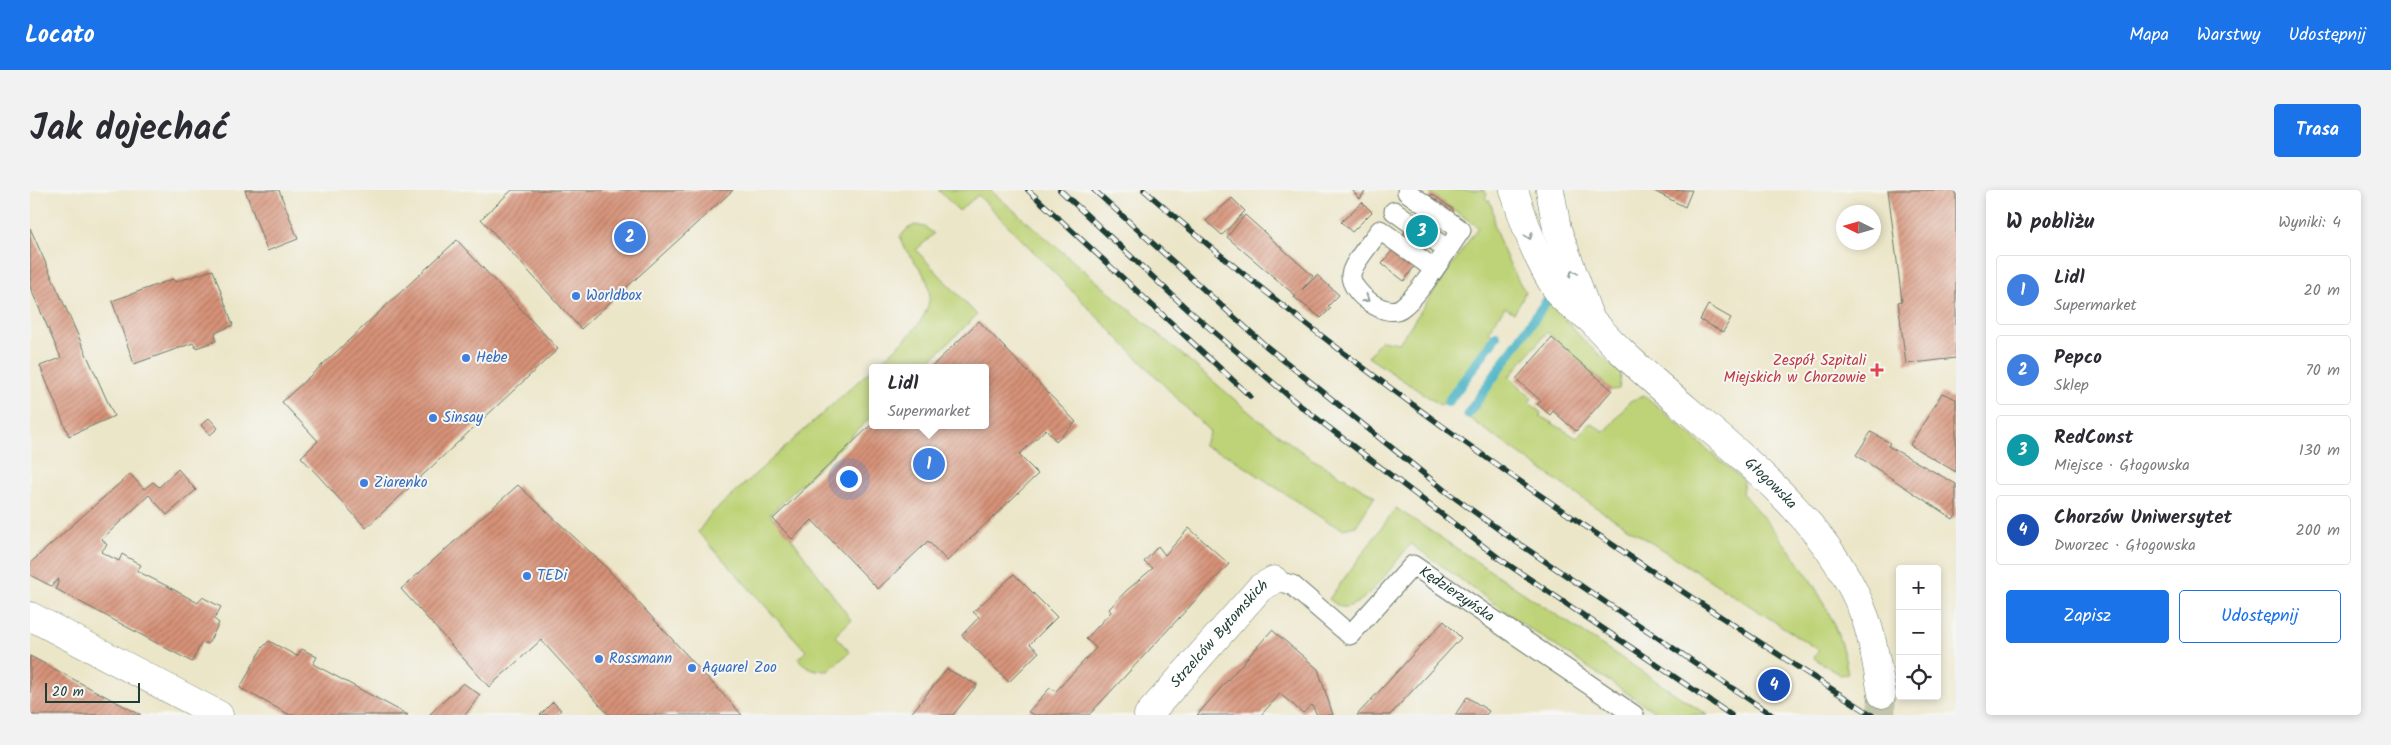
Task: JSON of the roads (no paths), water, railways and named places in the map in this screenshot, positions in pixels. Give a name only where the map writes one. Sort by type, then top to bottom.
[{"type":"street","name":"Głogowska","points":[[1514,190],[1527,231],[1544,270],[1563,298],[1590,319],[1643,372],[1772,485],[1820,538],[1846,576],[1865,616],[1877,659],[1882,694]]},
{"type":"street","name":"Głogowska","points":[[1550,190],[1557,229],[1590,319]]},
{"type":"street","name":"Strzelców Bytomskich","points":[[1148,715],[1260,588],[1274,580]]},
{"type":"street","points":[[30,616],[219,715]]},
{"type":"lane","points":[[1407,192],[1461,230],[1416,292],[1401,308],[1395,311],[1379,307],[1357,292],[1352,284],[1351,273],[1380,230],[1433,268]]},
{"type":"lane","points":[[1394,211],[1447,249]]},
{"type":"lane","name":"Kędzierzyńska","points":[[1274,580],[1292,585],[1350,635],[1413,565],[1634,715]]},
{"type":"waterway","points":[[1468,414],[1548,299]]},
{"type":"waterway","points":[[1448,402],[1496,336]]},
{"type":"tunnel","points":[[1881,715],[1882,694]]},
{"type":"railway","points":[[1028,190],[1250,396]]},
{"type":"railway","points":[[1060,190],[1185,307],[1298,404],[1500,559],[1731,715]]},
{"type":"railway","points":[[1094,190],[1266,346],[1444,490],[1515,541],[1772,715]]},
{"type":"railway","points":[[1144,190],[1230,263],[1318,333],[1498,466],[1684,592],[1872,715]]},
{"type":"place","name":"RedConst","points":[[1422,231]]},
{"type":"place","name":"Pepco","points":[[630,237]]},
{"type":"place","name":"Worldbox","points":[[576,296]]},
{"type":"place","name":"Hebe","points":[[466,358]]},
{"type":"place","name":"Zespół Szpitali Miejskich w Chorzowie","points":[[1877,370]]},
{"type":"place","name":"Sinsay","points":[[433,418]]},
{"type":"place","name":"Lidl","points":[[929,464]]},
{"type":"place","name":"Ziarenko","points":[[364,483]]},
{"type":"place","name":"TEDi","points":[[527,576]]},
{"type":"place","name":"Rossmann","points":[[599,659]]},
{"type":"place","name":"Aquarel Zoo","points":[[692,668]]},
{"type":"place","name":"Chorzów Uniwersytet","points":[[1774,685]]}]
